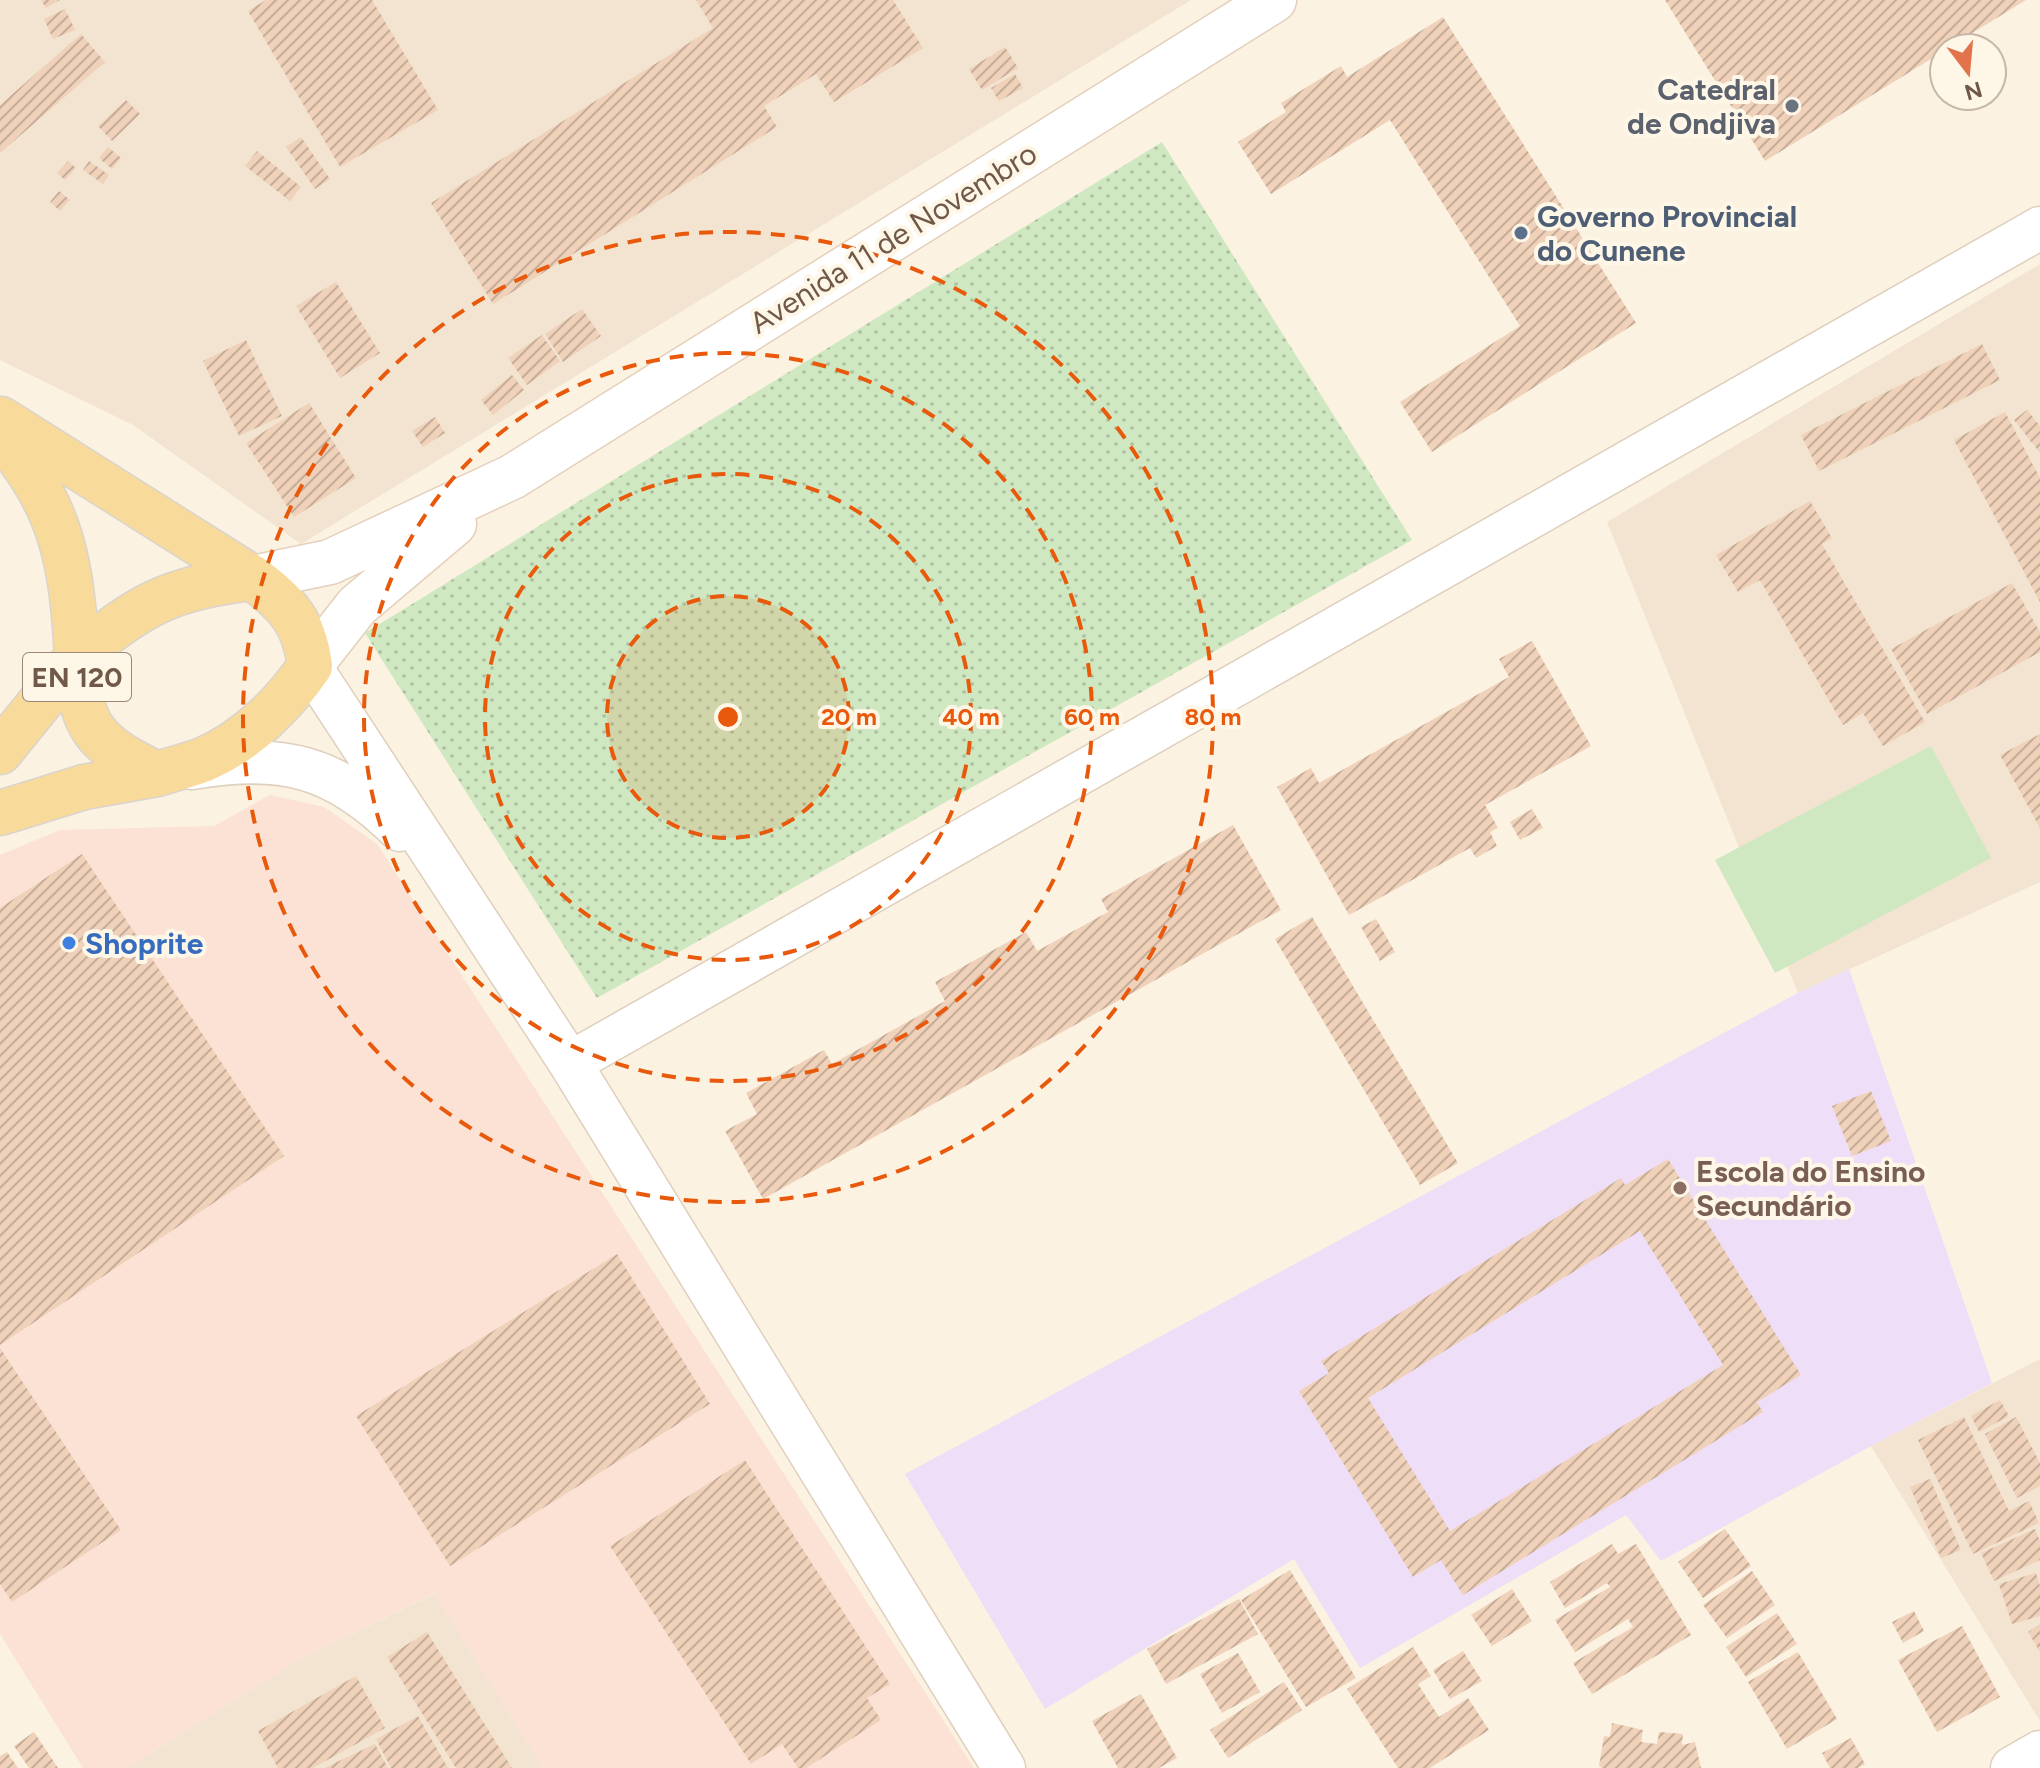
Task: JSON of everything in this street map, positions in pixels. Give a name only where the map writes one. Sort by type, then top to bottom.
[{"type":"main road","name":"Avenida 11 de Novembro","points":[[253,578],[330,562],[512,477],[1274,0]]},
{"type":"main road","points":[[0,418],[279,597],[296,618],[307,642],[310,666],[287,699],[249,732],[206,759],[157,774],[84,787],[0,813]]},
{"type":"main road","name":"EN 120","points":[[0,435],[23,461],[49,505],[67,554],[74,607],[78,695],[90,726],[118,755],[157,774]]},
{"type":"main road","name":"Avenida 11 de Novembro","points":[[310,666],[357,606],[512,477]]},
{"type":"main road","name":"EN 120","points":[[77,657],[114,626],[159,598],[211,583],[253,578]]},
{"type":"main road","points":[[0,752],[77,657]]},
{"type":"street","points":[[570,1063],[2040,228]]},
{"type":"street","points":[[310,666],[570,1063],[1004,1768]]},
{"type":"street","points":[[157,774],[230,762],[267,761],[306,768],[346,786],[379,809],[441,870]]},
{"type":"street","points":[[2012,1768],[2040,1752]]},
{"type":"shaded area","points":[[0,0],[1191,0],[301,544],[133,425],[0,360]]},
{"type":"shaded area","points":[[2040,264],[2040,882],[1798,993],[1607,522]]},
{"type":"shaded area","points":[[270,795],[324,807],[377,844],[974,1768],[543,1768],[434,1594],[300,1659],[127,1768],[83,1768],[0,1634],[0,855],[60,830],[214,826]]},
{"type":"shaded area","name":"Escola do Ensino Secundário","points":[[1849,969],[1992,1383],[1661,1561],[1626,1515],[1360,1668],[1294,1559],[1045,1709],[905,1474],[1798,993]]},
{"type":"shaded area","points":[[2040,1359],[2040,1721],[1871,1446]]},
{"type":"shaded area","points":[[435,1594],[543,1768],[127,1768],[300,1659]]},
{"type":"green space","points":[[1162,142],[1412,540],[597,998],[365,633]]},
{"type":"green space","points":[[1931,746],[1991,858],[1775,973],[1715,860]]},
{"type":"building","points":[[41,0],[60,0],[46,8]]},
{"type":"building","points":[[266,0],[372,0],[438,110],[340,167],[248,11]]},
{"type":"building","points":[[696,0],[893,0],[923,48],[834,102],[816,74],[764,106],[777,127],[493,304],[431,203],[713,28]]},
{"type":"building","name":"Catedral de Ondjiva","points":[[1665,0],[2026,0],[1974,32],[1928,32],[1928,61],[1765,161]]},
{"type":"building","points":[[65,9],[75,30],[53,39],[44,19]]},
{"type":"building","name":"Governo Provincial do Cunene","points":[[1443,17],[1636,323],[1432,452],[1400,402],[1520,326],[1390,120],[1271,194],[1238,142],[1286,112],[1281,103],[1341,66],[1347,77]]},
{"type":"building","points":[[81,34],[105,62],[0,153],[0,105]]},
{"type":"building","points":[[1005,47],[1018,68],[982,90],[969,69]]},
{"type":"building","points":[[1015,74],[1023,88],[999,101],[991,88]]},
{"type":"building","points":[[126,100],[140,114],[112,141],[98,126]]},
{"type":"building","points":[[301,137],[330,179],[315,189],[286,147]]},
{"type":"building","points":[[108,147],[121,158],[112,169],[99,158]]},
{"type":"building","points":[[257,151],[301,187],[290,201],[245,166]]},
{"type":"building","points":[[68,161],[76,168],[65,180],[57,173]]},
{"type":"building","points":[[89,161],[109,175],[103,184],[83,170]]},
{"type":"building","points":[[59,191],[70,200],[60,211],[50,202]]},
{"type":"building","points":[[336,282],[380,353],[340,378],[296,306]]},
{"type":"building","points":[[582,309],[601,336],[563,362],[545,334]]},
{"type":"building","points":[[542,335],[560,361],[527,385],[508,358]]},
{"type":"building","points":[[246,340],[282,416],[239,436],[203,361]]},
{"type":"building","points":[[1982,344],[2000,380],[1819,471],[1801,435]]},
{"type":"building","points":[[512,375],[524,390],[493,415],[481,400]]},
{"type":"building","points":[[309,403],[356,478],[294,517],[246,443]]},
{"type":"building","points":[[2027,410],[2040,426],[2040,453],[2014,420]]},
{"type":"building","points":[[2005,412],[2040,478],[2040,602],[1954,440]]},
{"type":"building","points":[[435,417],[445,433],[423,447],[412,431]]},
{"type":"building","points":[[1810,501],[1832,538],[1822,544],[1925,722],[1883,746],[1863,713],[1843,725],[1760,580],[1738,592],[1716,555]]},
{"type":"building","points":[[2012,583],[2040,632],[2040,652],[1927,714],[1891,649]]},
{"type":"building","points":[[1532,641],[1591,746],[1485,805],[1498,828],[1490,832],[1497,846],[1476,858],[1470,848],[1349,915],[1277,787],[1311,768],[1319,783],[1509,677],[1499,659]]},
{"type":"building","points":[[2040,734],[2040,828],[2000,755]]},
{"type":"building","points":[[1532,809],[1543,828],[1520,840],[1510,822]]},
{"type":"building","points":[[1233,825],[1281,910],[763,1199],[725,1131],[757,1114],[746,1093],[824,1050],[832,1064],[945,1001],[935,982],[1026,932],[1037,951],[1108,912],[1101,899]]},
{"type":"building","points":[[82,854],[284,1156],[0,1345],[0,908]]},
{"type":"building","points":[[1312,917],[1458,1163],[1420,1185],[1275,939]]},
{"type":"building","points":[[1376,919],[1395,952],[1380,961],[1361,927]]},
{"type":"building","points":[[1871,1091],[1891,1141],[1852,1156],[1832,1106]]},
{"type":"building","points":[[1668,1159],[1801,1375],[1757,1402],[1763,1412],[1463,1595],[1441,1560],[1413,1577],[1299,1391],[1329,1373],[1321,1361],[1621,1178],[1625,1185]],"holes":[[[1640,1231],[1723,1365],[1450,1531],[1368,1398]]]},
{"type":"building","points":[[617,1254],[710,1404],[450,1566],[356,1416]]},
{"type":"building","points":[[0,1348],[121,1530],[12,1602],[0,1584]]},
{"type":"building","points":[[2000,1400],[2009,1416],[1979,1432],[1971,1416]]},
{"type":"building","points":[[1964,1417],[2009,1511],[2029,1501],[2039,1523],[1973,1554],[1918,1440]]},
{"type":"building","points":[[2016,1417],[2040,1463],[2040,1486],[2017,1498],[1985,1434]]},
{"type":"building","points":[[745,1460],[890,1684],[867,1698],[881,1720],[806,1768],[798,1768],[782,1744],[751,1764],[610,1546]]},
{"type":"building","points":[[1930,1479],[1961,1550],[1941,1558],[1910,1487]]},
{"type":"building","points":[[1725,1529],[1751,1566],[1703,1598],[1678,1562]]},
{"type":"building","points":[[2035,1529],[2040,1541],[2040,1560],[1994,1581],[1981,1553]]},
{"type":"building","points":[[1612,1544],[1618,1554],[1636,1544],[1691,1635],[1592,1694],[1573,1663],[1633,1627],[1628,1619],[1575,1652],[1555,1620],[1610,1587],[1607,1583],[1565,1608],[1550,1582]]},
{"type":"building","points":[[1290,1570],[1356,1678],[1306,1707],[1241,1600]]},
{"type":"building","points":[[1752,1571],[1775,1605],[1727,1638],[1703,1605]]},
{"type":"building","points":[[2036,1573],[2040,1586],[2040,1616],[2012,1624],[1999,1584]]},
{"type":"building","points":[[1512,1589],[1532,1621],[1492,1646],[1471,1615]]},
{"type":"building","points":[[1239,1599],[1258,1634],[1166,1684],[1147,1649]]},
{"type":"building","points":[[1914,1611],[1924,1631],[1903,1643],[1892,1622]]},
{"type":"building","points":[[1777,1613],[1797,1644],[1746,1677],[1726,1647]]},
{"type":"building","points":[[2040,1624],[2040,1652],[2028,1632]]},
{"type":"building","points":[[1962,1626],[2000,1697],[1937,1732],[1898,1660]]},
{"type":"building","points":[[427,1632],[512,1768],[456,1768],[387,1657]]},
{"type":"building","points":[[1413,1647],[1431,1676],[1418,1684],[1439,1717],[1468,1698],[1489,1730],[1430,1768],[1398,1768],[1347,1689]]},
{"type":"building","points":[[1463,1651],[1482,1681],[1450,1699],[1433,1670]]},
{"type":"building","points":[[1798,1652],[1837,1719],[1787,1749],[1748,1682]]},
{"type":"building","points":[[1238,1653],[1260,1692],[1222,1713],[1200,1674]]},
{"type":"building","points":[[356,1676],[385,1728],[313,1768],[278,1768],[258,1731]]},
{"type":"building","points":[[1284,1682],[1302,1710],[1228,1758],[1210,1730]]},
{"type":"building","points":[[1141,1694],[1177,1758],[1159,1768],[1118,1768],[1092,1721]]},
{"type":"building","points":[[418,1716],[448,1768],[391,1768],[376,1739]]},
{"type":"building","points":[[1612,1723],[1643,1730],[1641,1742],[1657,1744],[1659,1732],[1683,1734],[1682,1745],[1695,1742],[1701,1768],[1602,1768],[1599,1766],[1604,1736],[1610,1737]]},
{"type":"building","points":[[34,1732],[58,1768],[29,1768],[14,1746]]},
{"type":"building","points":[[1851,1738],[1865,1764],[1858,1768],[1830,1768],[1822,1753]]},
{"type":"building","points":[[375,1744],[388,1768],[324,1768]]},
{"type":"building","points":[[7,1752],[18,1768],[0,1768],[0,1756]]},
{"type":"place","name":"Catedral de Ondjiva","points":[[1792,106]]},
{"type":"place","name":"Governo Provincial do Cunene","points":[[1521,233]]},
{"type":"place","name":"Shoprite","points":[[69,943]]},
{"type":"place","name":"Escola do Ensino Secundário","points":[[1680,1188]]}]
